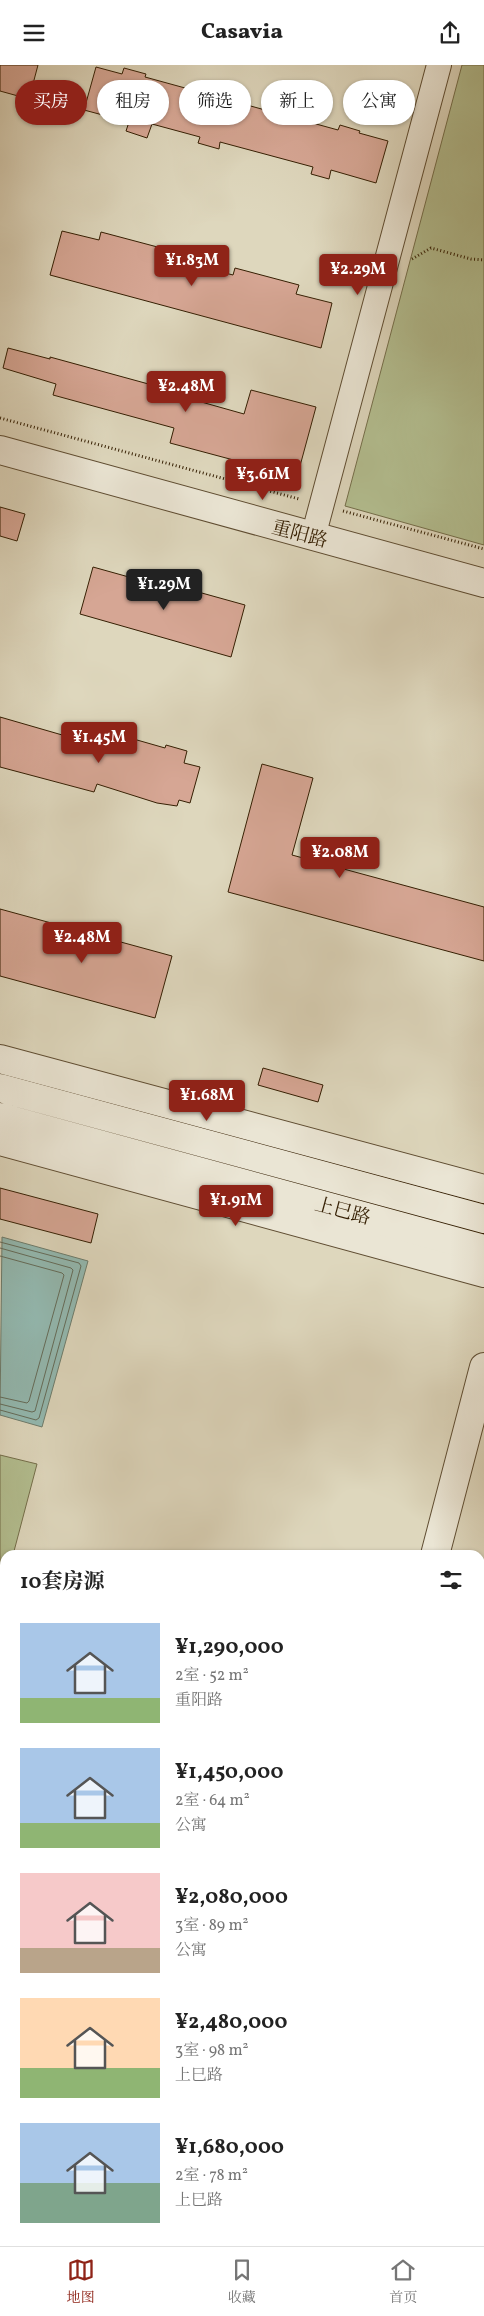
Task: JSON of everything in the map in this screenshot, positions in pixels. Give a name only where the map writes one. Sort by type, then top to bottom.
[{"type":"street","points":[[313,537],[440,65]]},
{"type":"street","name":"重阳路","points":[[0,450],[484,583]]},
{"type":"street","points":[[0,1059],[484,1189]]},
{"type":"street","name":"上巳路","points":[[0,1088],[484,1219]]},
{"type":"street","name":"上巳路","points":[[0,1117],[484,1249]]},
{"type":"street","points":[[0,1141],[484,1273]]},
{"type":"street","points":[[436,1550],[484,1367]]},
{"type":"path","points":[[412,259],[431,248],[471,259],[484,260]]},
{"type":"path","points":[[0,418],[484,549]]},
{"type":"green space","points":[[462,65],[484,65],[484,545],[345,506]]},
{"type":"green space","points":[[0,1455],[37,1464],[14,1550],[0,1550]]},
{"type":"water","points":[[2,1237],[88,1261],[42,1427],[0,1415]]},
{"type":"building","points":[[0,65],[38,65],[34,80],[15,80],[15,95],[0,91]]},
{"type":"building","points":[[96,67],[122,74],[124,68],[146,74],[145,77],[156,80],[97,80],[97,113],[87,111],[87,99]]},
{"type":"building","points":[[169,84],[179,86],[179,125],[251,125],[251,106],[261,109],[261,125],[320,125],[338,130],[340,125],[360,131],[359,133],[388,141],[376,183],[331,170],[329,179],[311,174],[313,167],[220,142],[219,149],[198,143],[200,137],[156,125],[169,125]]},
{"type":"building","points":[[128,125],[152,125],[147,138],[126,131]]},
{"type":"building","points":[[62,231],[99,240],[101,232],[165,249],[163,257],[233,275],[235,268],[299,285],[296,294],[332,303],[321,348],[50,275]]},
{"type":"building","points":[[8,348],[50,359],[50,357],[174,391],[173,394],[244,414],[251,390],[316,407],[297,477],[170,443],[174,428],[53,395],[56,384],[3,368]]},
{"type":"building","points":[[0,507],[25,514],[17,541],[0,536]]},
{"type":"building","points":[[93,567],[154,584],[155,580],[245,605],[231,657],[80,614]]},
{"type":"building","points":[[0,717],[121,752],[122,747],[127,748],[130,738],[165,748],[166,745],[187,751],[184,763],[200,767],[190,803],[179,800],[177,806],[157,803],[97,784],[94,792],[0,767]]},
{"type":"building","points":[[262,764],[313,778],[292,855],[484,907],[484,961],[228,892]]},
{"type":"building","points":[[0,909],[172,956],[155,1018],[0,976]]},
{"type":"building","points":[[263,1068],[323,1085],[318,1102],[258,1085]]},
{"type":"building","points":[[0,1188],[98,1214],[91,1243],[0,1219]]}]
